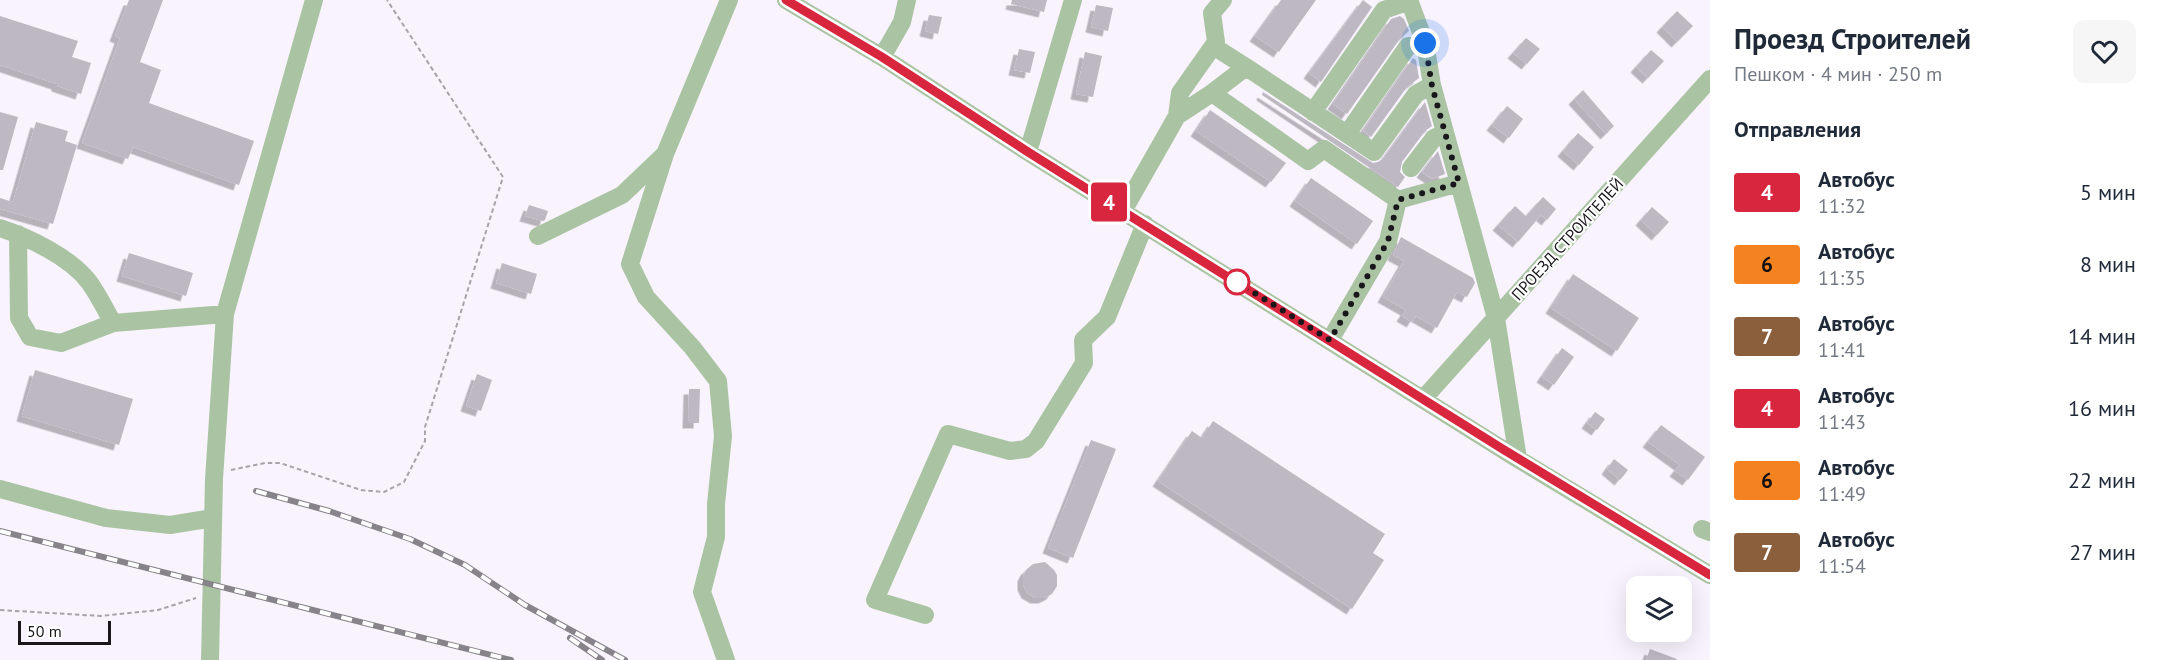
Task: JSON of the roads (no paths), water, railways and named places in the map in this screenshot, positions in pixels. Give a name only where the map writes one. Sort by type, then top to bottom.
[{"type":"street","points":[[210,660],[213,518],[225,314],[314,0]]},
{"type":"street","points":[[726,660],[702,592],[716,537],[716,504],[723,436],[718,381],[692,347],[646,297],[630,264],[665,154],[729,0]]},
{"type":"street","points":[[786,0],[882,57],[1028,152],[1518,459],[1710,575]]},
{"type":"street","points":[[882,57],[902,22],[907,0]]},
{"type":"street","points":[[1028,152],[1073,0]]},
{"type":"street","points":[[1123,211],[1177,116],[1179,93],[1216,42],[1212,13],[1223,0]]},
{"type":"street","points":[[1313,112],[1384,10],[1409,0],[1425,43],[1432,86],[1496,318],[1518,459]]},
{"type":"street","points":[[1347,134],[1408,46],[1425,43]]},
{"type":"street","points":[[1213,46],[1374,152],[1416,94],[1432,86]]},
{"type":"street","points":[[1177,116],[1246,67]]},
{"type":"street","name":"ПРОЕЗД СТРОИТЕЛЕЙ","points":[[1423,399],[1710,79]]},
{"type":"street","points":[[1212,93],[1308,161],[1324,149],[1398,200]]},
{"type":"street","points":[[1411,168],[1434,138],[1445,134]]},
{"type":"street","points":[[538,236],[622,195],[665,154]]},
{"type":"street","points":[[1398,200],[1459,183]]},
{"type":"street","points":[[1330,340],[1388,241],[1398,200]]},
{"type":"street","points":[[924,615],[875,600],[948,434],[1010,452],[1026,449],[1036,441],[1084,363],[1083,340],[1107,318],[1145,224]]},
{"type":"street","points":[[0,228],[18,234],[62,258],[88,281],[113,323]]},
{"type":"street","points":[[18,234],[19,318],[30,338],[61,343],[113,323],[225,314]]},
{"type":"street","points":[[0,489],[106,518],[170,525],[213,518]]},
{"type":"railway","points":[[256,491],[329,511],[410,539],[465,565],[525,605],[625,660]]},
{"type":"railway","points":[[0,531],[511,660]]},
{"type":"railway","points":[[570,638],[602,660]]}]
